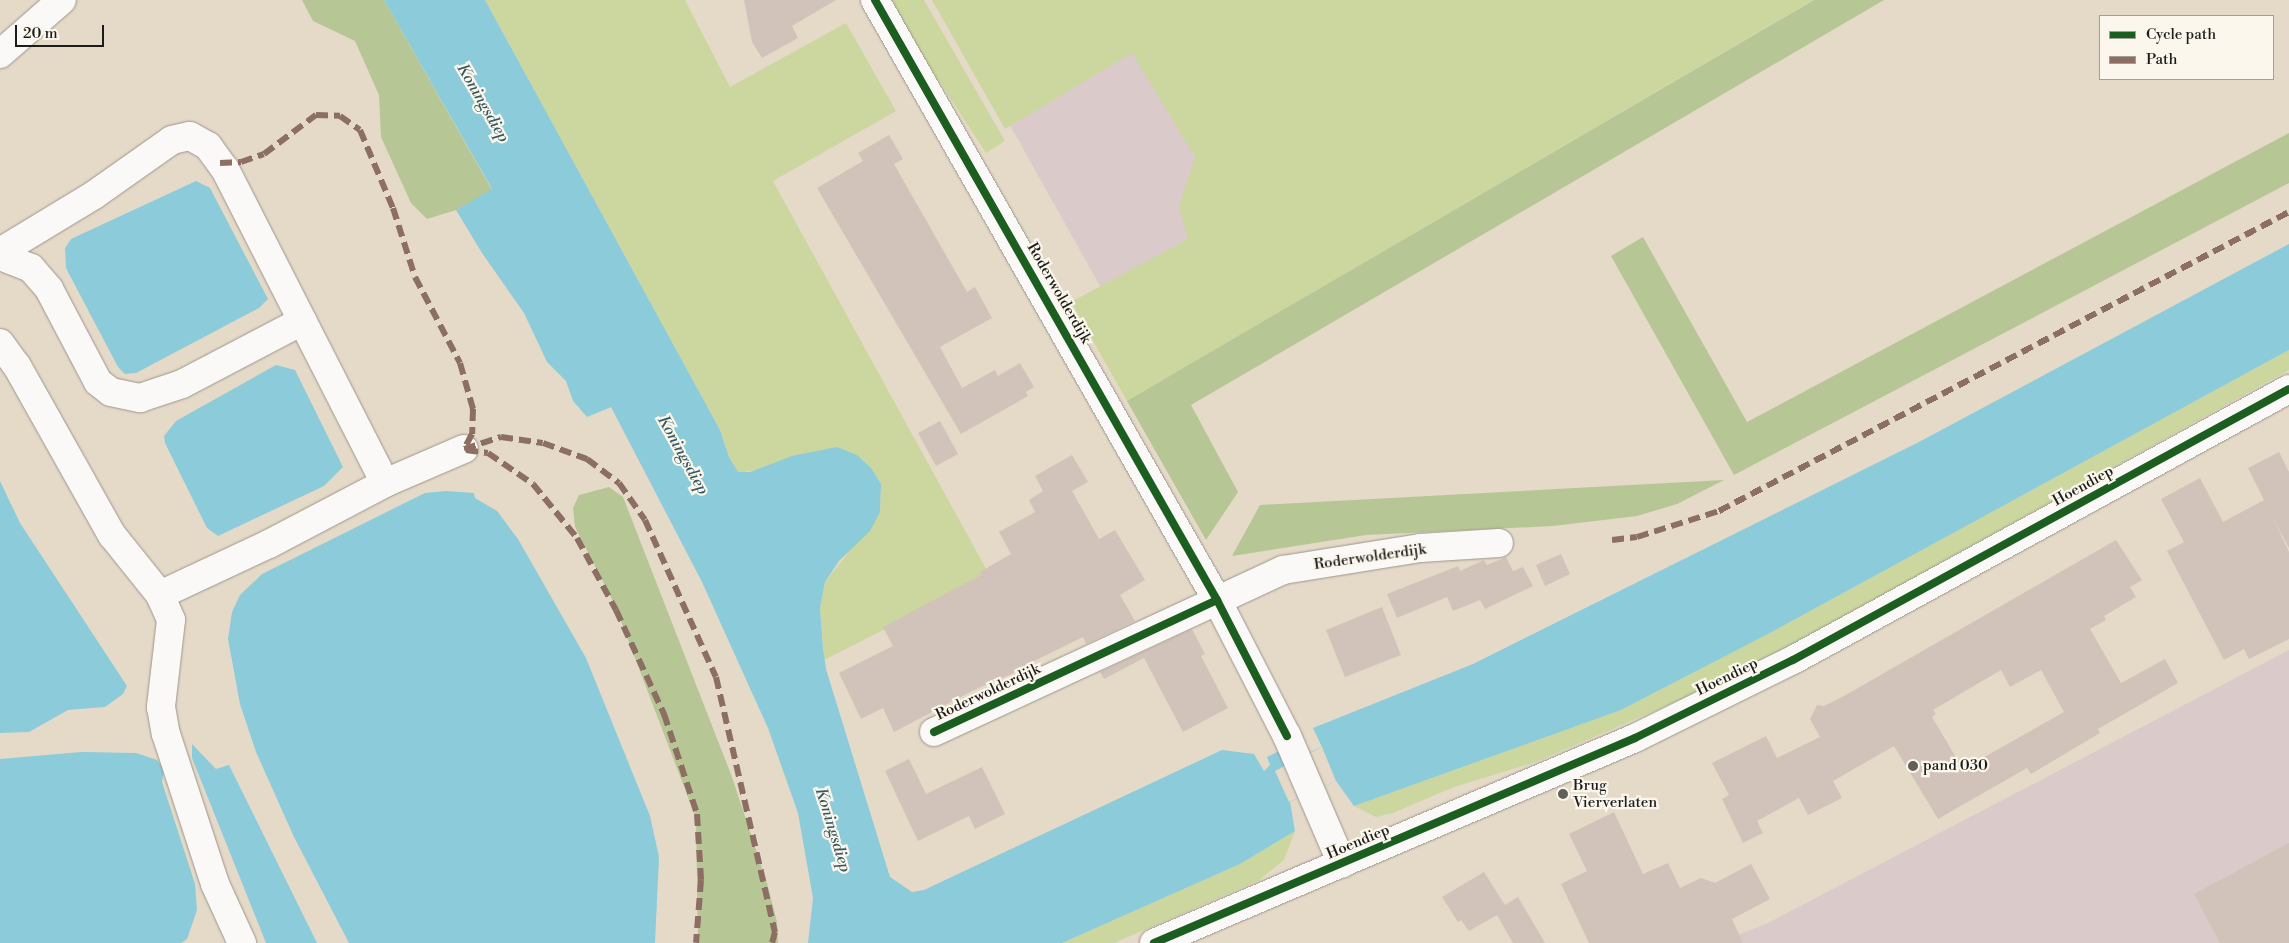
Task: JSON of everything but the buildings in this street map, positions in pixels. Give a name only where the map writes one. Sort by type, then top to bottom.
[{"type":"street","points":[[0,54],[62,0]]},
{"type":"street","name":"Roderwolderdijk","points":[[875,0],[1217,600],[1287,736],[1342,864]]},
{"type":"street","points":[[0,252],[94,195],[164,145],[190,136],[208,146],[226,169],[385,483]]},
{"type":"street","points":[[0,256],[32,268],[49,289],[98,382],[111,392],[140,398],[182,384],[302,321]]},
{"type":"street","points":[[0,343],[17,366],[112,535],[160,596],[171,620],[161,707],[166,734],[215,884],[242,943]]},
{"type":"street","name":"Hoendiep","points":[[1154,943],[1635,738],[1793,660],[2289,389]]},
{"type":"street","points":[[160,596],[269,544],[385,483],[464,449]]},
{"type":"street","name":"Roderwolderdijk","points":[[934,732],[1283,570],[1420,548],[1499,544]]},
{"type":"shaded area","points":[[940,0],[1796,0],[1157,388]]},
{"type":"shaded area","points":[[2289,650],[2289,943],[1717,943],[1768,923]]},
{"type":"green space","points":[[302,0],[384,0],[492,190],[456,210],[427,219],[411,203],[381,137],[379,95],[355,41],[313,21]]},
{"type":"green space","points":[[485,0],[685,0],[730,87],[846,23],[896,111],[773,181],[990,576],[824,660],[820,608],[825,582],[880,512],[881,484],[761,469],[738,473],[729,457],[720,430]]},
{"type":"green space","points":[[886,0],[924,0],[1005,141],[986,153]]},
{"type":"green space","points":[[932,0],[1813,0],[1127,401],[1071,302],[1188,239],[1179,206],[1195,157],[1132,53],[1005,129]]},
{"type":"green space","points":[[1814,0],[1884,0],[1191,405],[1238,492],[1206,540],[1127,401]]},
{"type":"green space","points":[[2289,133],[2289,183],[1734,475],[1611,256],[1643,237],[1747,422]]},
{"type":"green space","points":[[2289,350],[2289,370],[1781,651],[1689,696],[1536,762],[1454,787],[1393,813],[1376,817],[1354,806],[1621,710],[1768,634]]},
{"type":"green space","points":[[1724,480],[1677,504],[1637,516],[1553,526],[1366,535],[1232,556],[1260,505]]},
{"type":"green space","points":[[609,487],[623,497],[732,777],[767,883],[777,922],[778,943],[698,943],[696,818],[614,603],[575,527],[573,508],[579,495]]},
{"type":"green space","points":[[1295,831],[1284,860],[1258,881],[1114,943],[1062,943],[1240,864]]},
{"type":"water","name":"Koningsdiep","points":[[384,0],[485,0],[720,430],[729,457],[738,472],[750,472],[792,456],[837,447],[857,455],[871,468],[881,484],[880,512],[870,531],[839,561],[825,582],[820,608],[823,649],[826,669],[890,877],[912,892],[924,890],[1222,750],[1254,754],[1264,771],[1270,765],[1267,757],[1279,751],[1285,763],[1322,747],[1313,728],[1473,664],[1919,442],[2289,244],[2289,350],[1768,634],[1621,710],[1354,806],[1336,781],[1290,802],[1295,831],[1240,864],[1062,943],[808,943],[813,898],[798,813],[768,728],[702,582],[611,407],[587,417],[573,401],[566,381],[547,362],[524,313],[482,253],[456,210],[492,189]]},
{"type":"water","points":[[196,181],[210,188],[268,299],[259,308],[136,373],[125,374],[118,367],[66,268],[65,248],[71,239]]},
{"type":"water","points":[[276,365],[295,370],[343,467],[324,486],[218,536],[207,528],[165,443],[164,436],[176,421]]},
{"type":"water","points":[[0,481],[20,523],[127,686],[123,694],[105,707],[68,710],[29,732],[0,733]]},
{"type":"water","points":[[446,491],[474,493],[475,498],[497,511],[518,539],[586,658],[650,816],[659,857],[655,943],[349,943],[294,837],[256,752],[240,704],[228,639],[232,612],[240,595],[262,574],[425,493]]},
{"type":"water","points":[[192,744],[216,769],[229,765],[317,943],[266,943],[192,758]]},
{"type":"water","points":[[81,752],[136,753],[157,760],[164,770],[162,782],[195,884],[197,910],[187,939],[181,943],[0,943],[0,759]]},
{"type":"pier","points":[[1322,747],[1336,781],[1289,802],[1275,771]]},
{"type":"marked path","points":[[220,163],[241,162],[264,154],[316,115],[340,116],[360,130],[393,208],[415,277],[460,363],[473,409],[472,434],[464,449]]},
{"type":"marked path","points":[[1612,540],[1637,537],[1719,511],[2289,212]]},
{"type":"marked path","points":[[464,449],[501,437],[543,443],[587,459],[619,483],[645,520],[716,677],[775,932],[772,943]]},
{"type":"marked path","points":[[466,450],[488,453],[533,484],[577,538],[616,610],[664,714],[697,814],[701,880],[696,943]]},
{"type":"cycle path","points":[[875,0],[1217,600],[1287,736]]},
{"type":"cycle path","points":[[1154,943],[1635,738],[1793,660],[2289,389]]},
{"type":"cycle path","points":[[934,732],[1217,600]]},
{"type":"place","name":"pand 030","points":[[1913,766]]},
{"type":"place","name":"Brug Vierverlaten","points":[[1563,794]]}]
